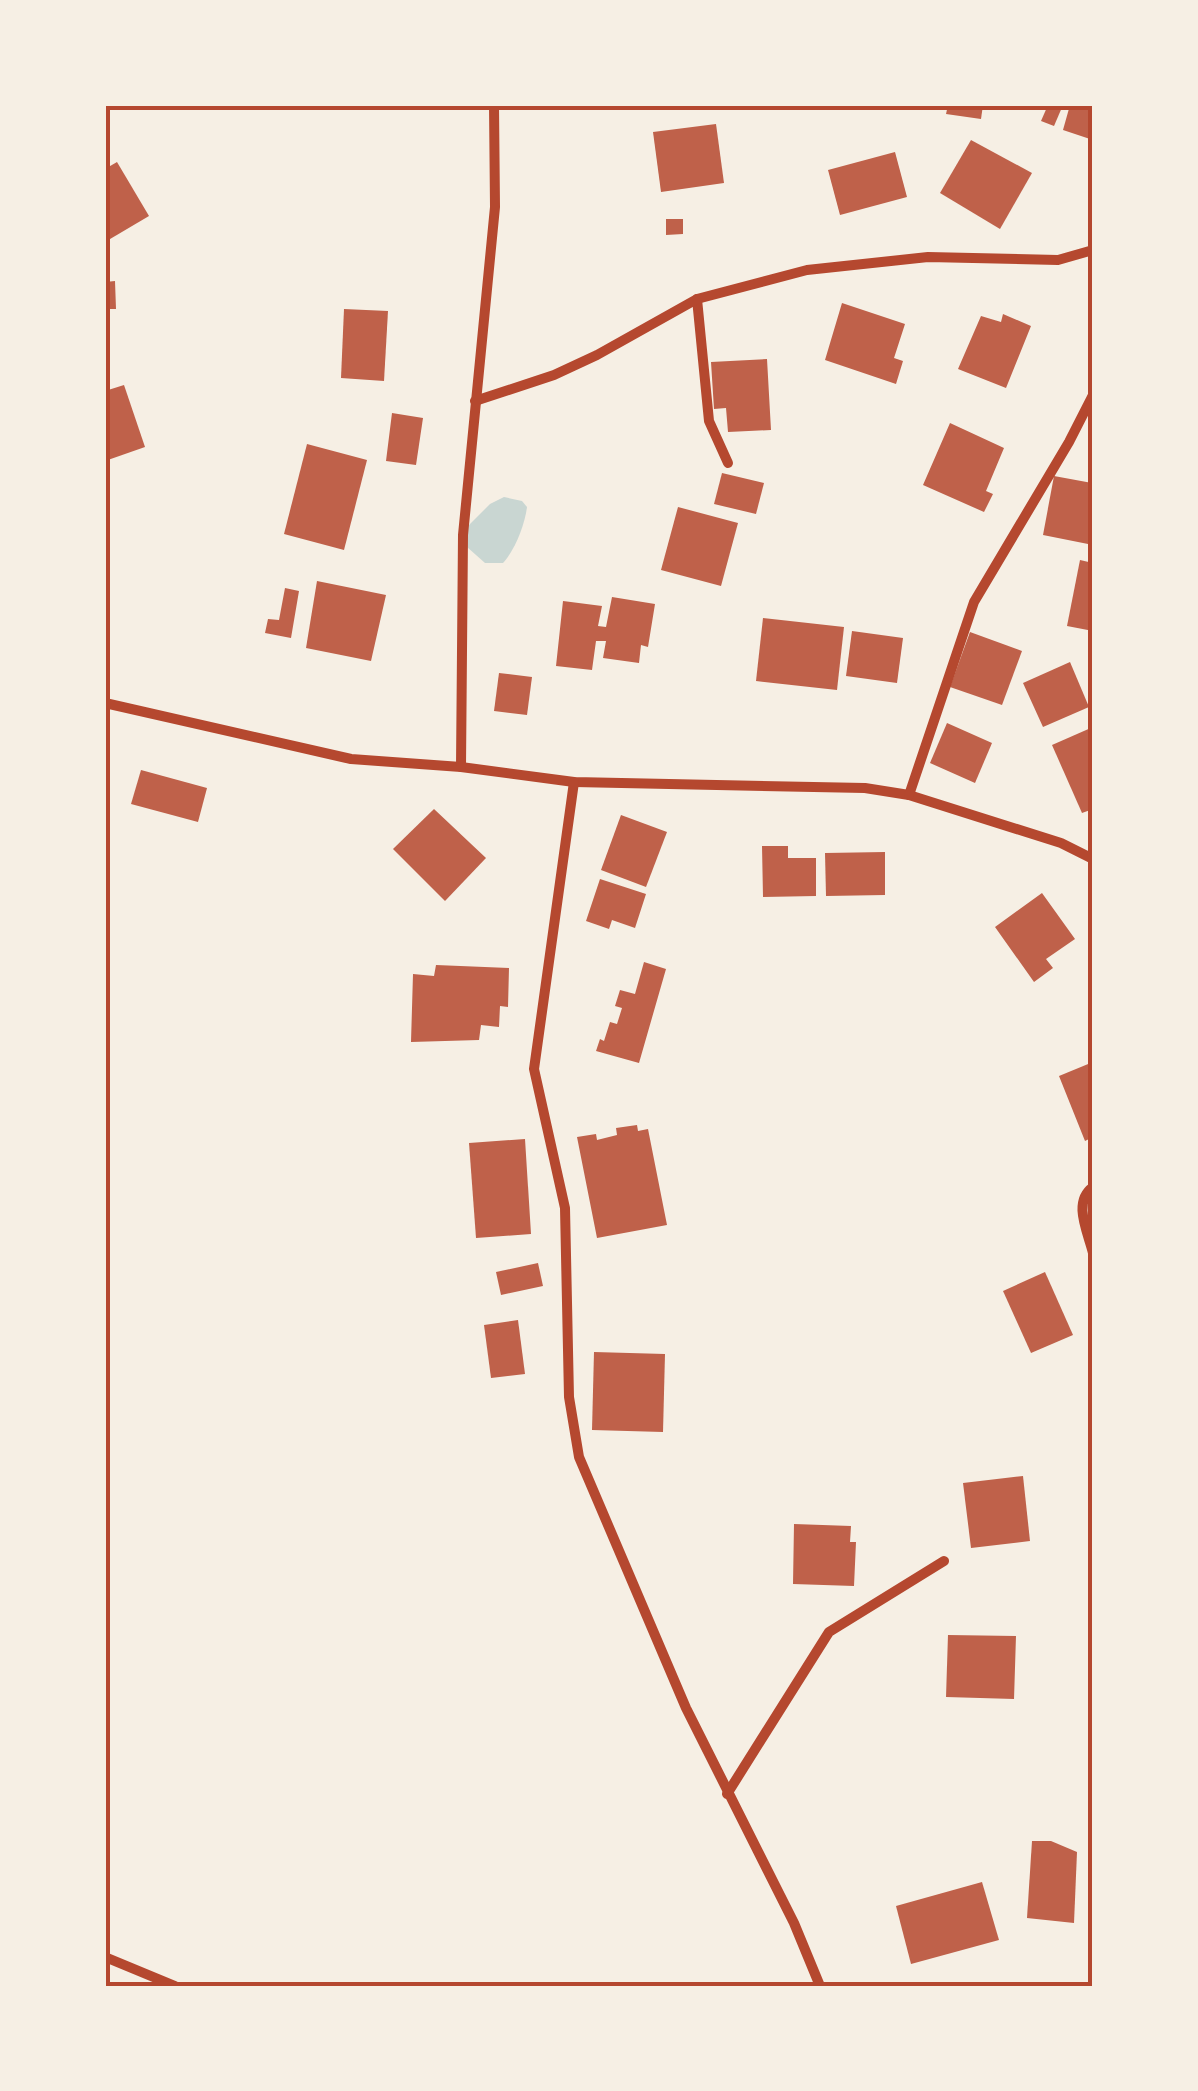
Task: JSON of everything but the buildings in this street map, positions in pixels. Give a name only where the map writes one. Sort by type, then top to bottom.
[{"type":"street","points":[[461,767],[463,536],[495,207],[494,105]]},
{"type":"street","points":[[476,401],[554,375],[697,299],[807,270],[928,257],[1058,260],[1093,250]]},
{"type":"street","points":[[697,299],[709,421],[728,463]]},
{"type":"street","points":[[909,795],[974,602],[1093,395]]},
{"type":"street","points":[[105,703],[351,759],[461,767],[574,782],[865,788],[909,795],[1061,843],[1093,859]]},
{"type":"street","points":[[574,782],[534,1069],[564,1208],[572,1425],[586,1475],[686,1708],[794,1924],[820,1986]]},
{"type":"street","points":[[1093,1187],[1086,1191],[1081,1203],[1093,1253]]},
{"type":"street","points":[[727,1794],[829,1632],[944,1561]]},
{"type":"street","points":[[105,1957],[175,1986]]},
{"type":"shaded area","points":[[504,497],[522,501],[527,507],[524,521],[503,563],[485,563],[467,547],[465,529],[490,504]]}]
